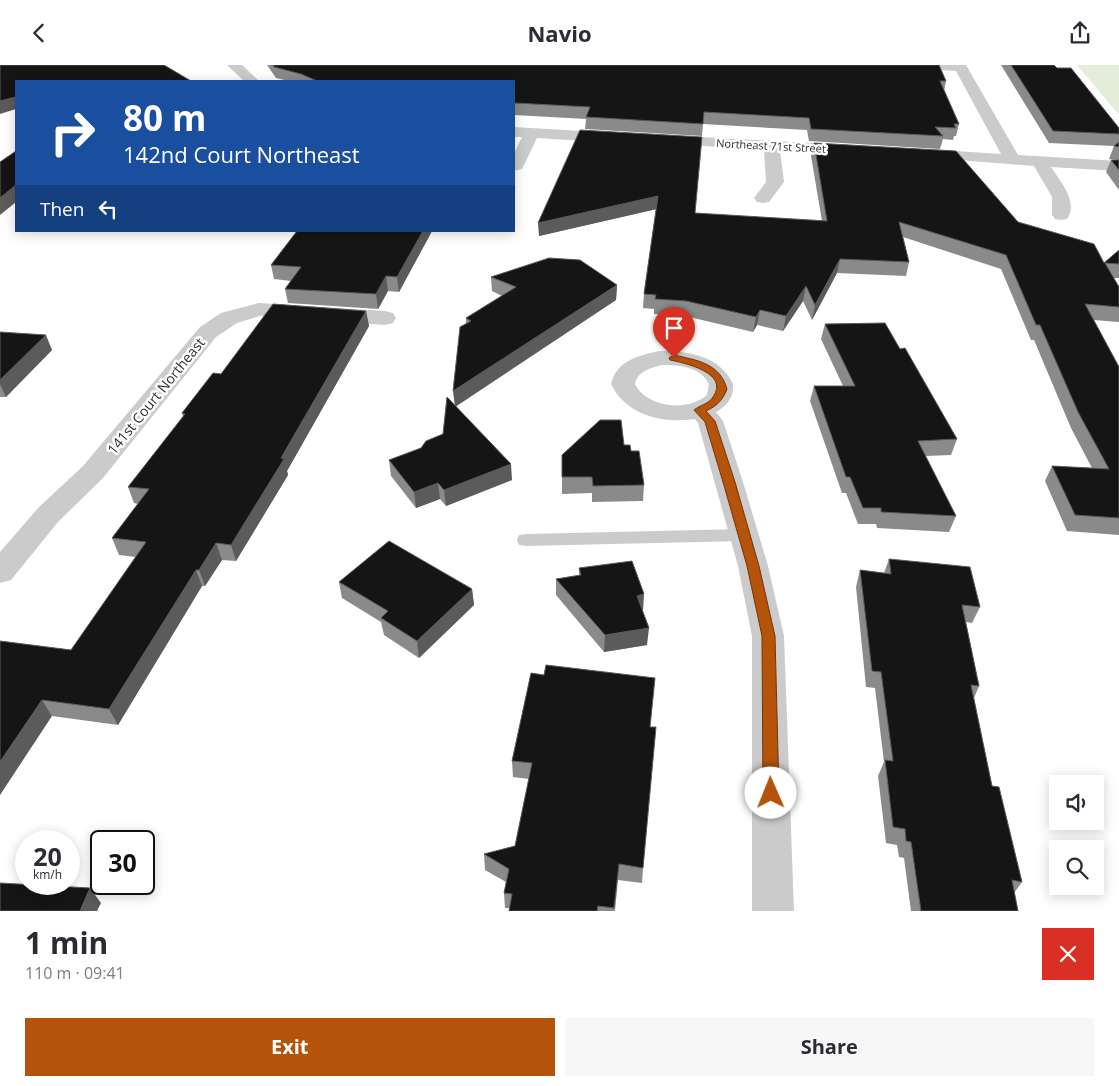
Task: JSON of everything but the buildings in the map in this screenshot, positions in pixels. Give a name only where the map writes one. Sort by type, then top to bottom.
[{"type":"street","points":[[234,65],[251,80]]},
{"type":"street","points":[[924,65],[960,67],[1012,160]]},
{"type":"street","points":[[515,132],[628,138]]},
{"type":"street","points":[[515,166],[532,133]]},
{"type":"street","name":"Northeast 71st Street","points":[[647,139],[866,151]]},
{"type":"street","points":[[763,198],[775,182],[772,146]]},
{"type":"street","points":[[914,154],[1119,165]]},
{"type":"street","points":[[1040,162],[1061,197],[1061,215]]},
{"type":"street","name":"141st Court Northeast","points":[[0,572],[48,515],[93,472],[208,332],[229,319],[258,309],[385,318]]},
{"type":"street","points":[[700,410],[710,421],[753,566],[768,636],[773,911]]},
{"type":"lane","points":[[526,540],[743,535]]},
{"type":"green space","points":[[1077,65],[1119,65],[1119,115]]},
{"type":"route","points":[[674,358],[689,360],[702,365],[720,380],[722,389],[719,397],[711,405],[700,410],[710,421],[729,482],[753,566],[768,636],[771,793]]}]
